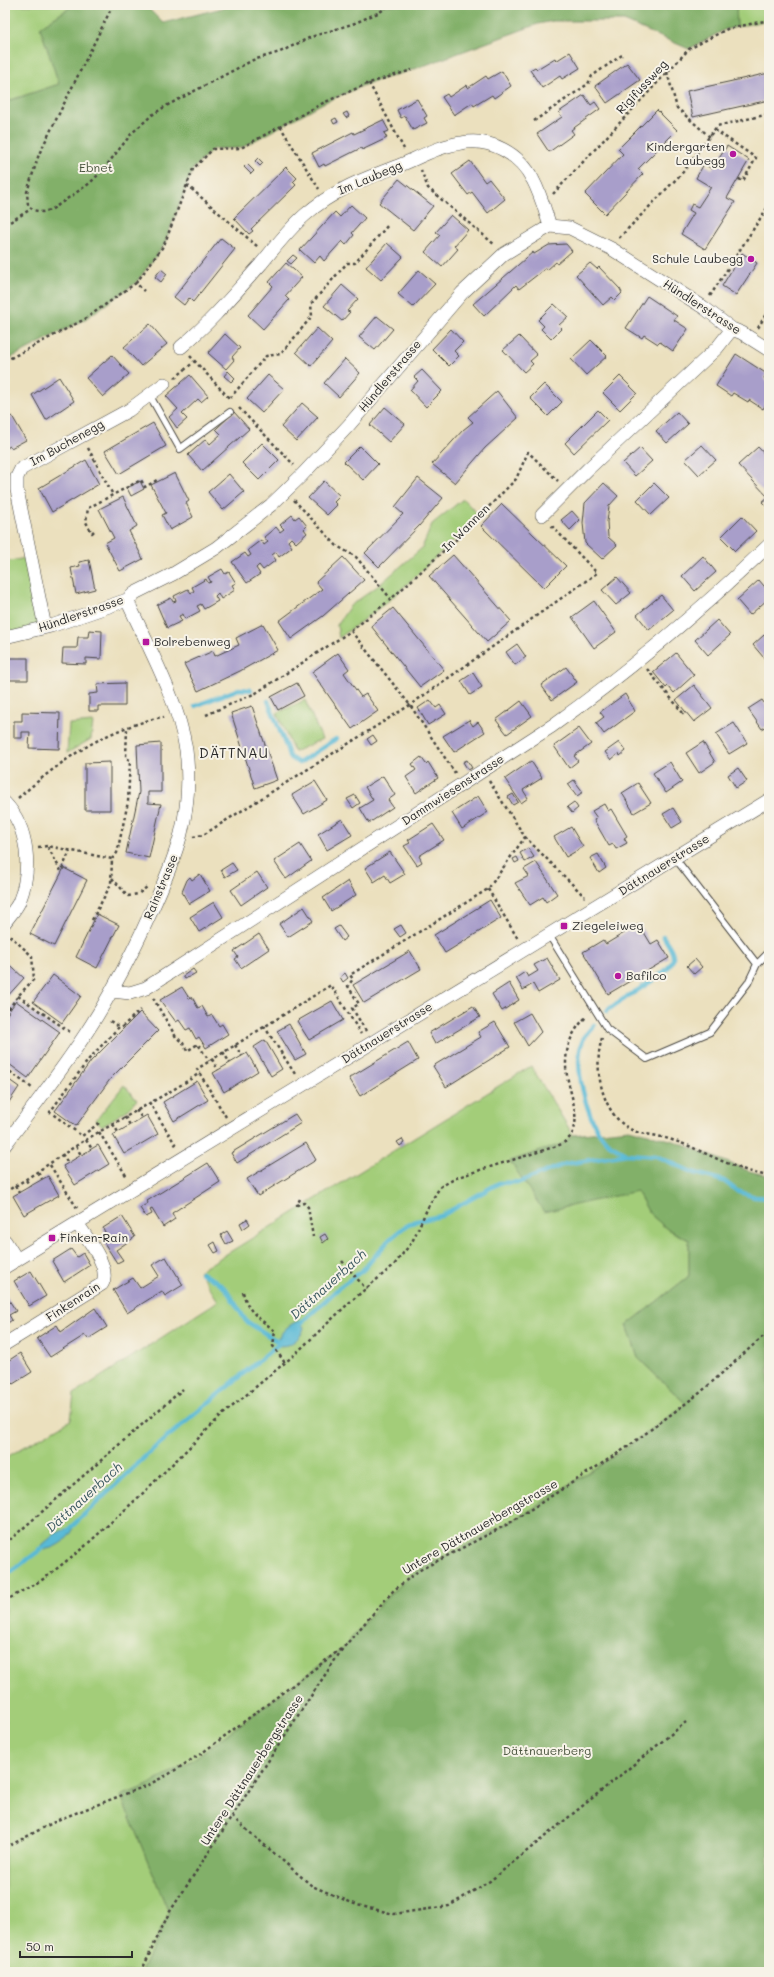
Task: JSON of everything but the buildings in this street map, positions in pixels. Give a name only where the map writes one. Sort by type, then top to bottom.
[{"type":"street","name":"Im Laubegg","points":[[181,347],[212,319],[293,226],[314,207],[332,194],[411,156],[462,142],[483,143],[502,149],[519,161],[531,176],[550,226]]},
{"type":"street","name":"Hündlerstrasse","points":[[5,637],[45,627],[127,600],[135,593],[173,574],[216,548],[256,518],[286,492],[349,424],[462,293],[504,254],[550,226],[570,228],[612,249],[703,307],[732,329],[742,333],[769,350]]},
{"type":"street","points":[[542,515],[717,348],[732,329]]},
{"type":"street","name":"Im Buchenegg","points":[[45,627],[16,490],[17,477],[21,469],[28,464],[129,410],[150,396],[164,384]]},
{"type":"street","name":"Dammwiesenstrasse","points":[[112,991],[130,993],[146,988],[462,783],[483,771],[573,710],[639,660],[712,598],[769,545]]},
{"type":"street","name":"Rainstrasse","points":[[5,1146],[68,1059],[112,991],[168,876],[181,839],[187,791],[187,763],[182,732],[169,694],[127,600]]},
{"type":"street","name":"Dättnauerstrasse","points":[[5,1267],[78,1217],[134,1188],[769,800]]},
{"type":"street","points":[[6,927],[19,902],[26,874],[26,848],[21,828],[7,805]]},
{"type":"street","name":"Finkenrain","points":[[5,1344],[99,1287],[104,1281],[105,1271],[78,1217]]},
{"type":"street","points":[[5,1241],[17,1260]]},
{"type":"lane","points":[[150,396],[180,449],[230,412]]},
{"type":"lane","points":[[675,858],[757,964]]},
{"type":"lane","points":[[548,935],[607,1029],[647,1060],[710,1032],[748,982],[757,964],[769,952]]},
{"type":"path","points":[[113,5],[39,154],[27,192],[27,202],[31,209],[38,212],[48,211],[63,203],[90,183],[132,133],[152,115],[166,106],[253,60],[280,52],[311,38],[355,23],[380,12],[390,5]]},
{"type":"path","name":"Rigifussweg","points":[[549,199],[689,49],[724,30],[769,20]]},
{"type":"path","points":[[534,121],[588,84],[592,76],[622,55]]},
{"type":"path","points":[[5,361],[85,319],[136,283],[164,245],[193,169],[213,149],[241,148],[323,103],[369,83],[412,70]]},
{"type":"path","points":[[667,72],[677,108],[710,137]]},
{"type":"path","points":[[369,83],[428,188],[497,247]]},
{"type":"path","points":[[612,249],[617,240],[684,171],[718,126],[769,114]]},
{"type":"path","points":[[280,126],[320,191]]},
{"type":"path","points":[[715,130],[756,158],[743,181],[737,178]]},
{"type":"path","points":[[187,185],[262,250]]},
{"type":"path","points":[[708,299],[769,205]]},
{"type":"path","points":[[5,225],[31,209]]},
{"type":"path","points":[[230,398],[266,356],[281,354],[312,316],[310,304],[347,263],[355,263],[388,225]]},
{"type":"path","points":[[136,283],[144,291]]},
{"type":"path","points":[[756,331],[766,314]]},
{"type":"path","points":[[164,384],[166,386],[195,361]]},
{"type":"path","points":[[85,443],[113,495]]},
{"type":"path","name":"In Wannen","points":[[351,631],[391,599],[461,535],[516,479],[528,452],[568,489]]},
{"type":"path","points":[[94,531],[92,533],[86,522],[88,508],[141,480],[145,487],[157,480]]},
{"type":"path","points":[[286,492],[337,546],[356,556],[391,599]]},
{"type":"path","points":[[181,839],[203,835],[410,705],[597,573],[542,515]]},
{"type":"path","points":[[206,715],[256,692],[351,631],[410,705],[462,783]]},
{"type":"path","points":[[639,660],[683,713],[685,712]]},
{"type":"path","points":[[7,805],[46,774],[87,745],[127,727],[158,718],[168,717]]},
{"type":"path","points":[[92,920],[111,884],[112,859],[117,853],[128,802],[130,760],[126,758],[127,727]]},
{"type":"path","points":[[483,771],[525,837],[587,899]]},
{"type":"path","points":[[367,1033],[352,1008],[359,1004],[348,986],[353,980],[350,975],[488,889],[525,837]]},
{"type":"path","points":[[26,848],[48,846],[112,859]]},
{"type":"path","points":[[48,846],[61,871],[70,851]]},
{"type":"path","points":[[112,878],[128,896],[138,894],[150,885]]},
{"type":"path","points":[[488,889],[519,941]]},
{"type":"path","points":[[5,1014],[18,996],[34,979],[32,956],[6,927]]},
{"type":"path","points":[[232,1128],[197,1069],[331,985],[362,1036]]},
{"type":"path","points":[[18,996],[68,1030]]},
{"type":"path","points":[[154,1000],[176,1037],[183,1043],[188,1051],[198,1044],[218,1070]]},
{"type":"path","points":[[5,1601],[45,1578],[84,1546],[137,1499],[222,1415],[285,1363],[394,1265],[407,1250],[431,1200],[445,1184],[458,1178],[557,1146],[566,1142],[573,1135],[576,1122],[567,1079],[566,1055],[574,1032],[581,1022],[595,1009]]},
{"type":"path","points":[[99,1123],[82,1136],[50,1112],[89,1059],[119,1027],[122,1027],[140,1010]]},
{"type":"path","points":[[105,1018],[119,1027]]},
{"type":"path","points":[[264,1026],[302,1086]]},
{"type":"path","points":[[607,1029],[602,1039],[599,1053],[599,1075],[610,1106],[621,1123],[634,1131],[674,1141],[749,1170],[769,1176]]},
{"type":"path","points":[[235,1045],[242,1056]]},
{"type":"path","points":[[224,1052],[230,1063]]},
{"type":"path","points":[[5,1068],[34,1090]]},
{"type":"path","points":[[5,1192],[50,1165],[62,1154],[200,1073]]},
{"type":"path","points":[[189,1080],[192,1084]]},
{"type":"path","points":[[177,1087],[180,1092]]},
{"type":"path","points":[[166,1094],[168,1098]]},
{"type":"path","points":[[149,1102],[184,1157]]},
{"type":"path","points":[[136,1110],[142,1118]]},
{"type":"path","points":[[125,1116],[130,1125]]},
{"type":"path","points":[[113,1124],[118,1132]]},
{"type":"path","points":[[99,1132],[134,1188]]},
{"type":"path","points":[[86,1140],[92,1149]]},
{"type":"path","points":[[76,1146],[81,1155]]},
{"type":"path","points":[[62,1154],[68,1163]]},
{"type":"path","points":[[50,1165],[78,1217]]},
{"type":"path","points":[[38,1173],[42,1179]]},
{"type":"path","points":[[26,1180],[30,1186]]},
{"type":"path","points":[[15,1186],[19,1193]]},
{"type":"path","points":[[300,1199],[297,1204],[304,1203],[308,1207],[313,1237]]},
{"type":"path","points":[[342,1261],[366,1289]]},
{"type":"path","points":[[244,1292],[252,1313],[264,1320],[274,1331],[273,1346],[285,1363]]},
{"type":"path","name":"Untere Dättnauerbergstrasse","points":[[141,1972],[169,1913],[343,1648],[380,1605],[409,1577],[427,1565],[513,1521],[599,1467],[701,1392],[769,1331]]},
{"type":"path","points":[[5,1544],[183,1390]]},
{"type":"path","points":[[5,1848],[60,1819],[146,1786],[175,1771],[202,1753],[343,1648]]},
{"type":"path","points":[[232,1817],[312,1886],[357,1905],[394,1914],[449,1906],[490,1881],[686,1722]]},
{"type":"green space","points":[[5,5],[74,5],[40,27],[59,84],[5,102],[5,68],[7,66],[5,56]]},
{"type":"green space","name":"Ebnet","points":[[74,5],[145,5],[163,23],[234,5],[736,5],[737,27],[724,30],[689,49],[624,21],[553,21],[538,24],[412,70],[369,83],[323,103],[241,148],[213,149],[193,169],[164,245],[136,283],[85,319],[5,361],[5,102],[59,84],[40,27]]},
{"type":"green space","points":[[736,5],[769,5],[769,20],[737,27]]},
{"type":"green space","points":[[463,499],[480,516],[391,599],[339,638],[337,625],[350,606],[379,585],[422,548],[432,524]]},
{"type":"green space","points":[[31,557],[45,627],[5,637],[5,562]]},
{"type":"green space","points":[[305,700],[322,739],[294,752],[277,713]]},
{"type":"green space","points":[[93,722],[91,739],[67,753],[69,724]]},
{"type":"green space","points":[[531,1066],[573,1135],[566,1142],[557,1146],[637,1191],[649,1213],[667,1229],[689,1240],[689,1276],[627,1325],[638,1358],[686,1404],[626,1448],[523,1515],[418,1571],[393,1591],[343,1648],[191,1761],[146,1786],[121,1796],[169,1913],[141,1972],[5,1972],[5,1458],[71,1420],[74,1394],[218,1301],[199,1271]],"holes":[[[282,1333],[302,1334],[289,1344],[279,1346],[277,1341]]]},
{"type":"green space","points":[[124,1085],[137,1100],[126,1111],[102,1126],[96,1120]]},
{"type":"green space","name":"Dättnauerberg","points":[[629,1129],[674,1141],[749,1171],[769,1176],[769,1972],[141,1972],[169,1913],[121,1796],[146,1786],[191,1761],[343,1648],[384,1600],[409,1577],[427,1565],[482,1538],[523,1515],[626,1448],[686,1404],[638,1358],[627,1325],[689,1276],[689,1240],[667,1229],[649,1213],[637,1191],[544,1212],[510,1161],[562,1144],[573,1135]]},
{"type":"water","points":[[299,1321],[304,1327],[301,1335],[290,1344],[282,1346],[278,1345],[279,1337],[284,1330],[295,1322]]},
{"type":"water","points":[[70,1527],[73,1529],[72,1533],[65,1540],[56,1546],[43,1549],[42,1545],[55,1534]]},
{"type":"waterway","points":[[195,706],[239,689],[251,690]]},
{"type":"waterway","points":[[268,701],[289,757],[299,763],[336,739]]},
{"type":"waterway","points":[[607,1011],[656,978],[671,964],[673,955],[663,936]]},
{"type":"waterway","points":[[594,1025],[585,1036],[580,1051],[580,1078],[583,1092],[587,1107],[599,1132],[608,1143],[627,1154]]},
{"type":"waterway","name":"Dättnauerbach","points":[[298,1326],[342,1285],[362,1271],[390,1239],[403,1228],[416,1221],[441,1216],[499,1183],[520,1182],[565,1164],[627,1154],[656,1156],[692,1172],[724,1181],[737,1191],[755,1197],[769,1198]]},
{"type":"waterway","points":[[201,1273],[216,1281],[226,1289],[246,1321],[280,1343]]},
{"type":"waterway","name":"Dättnauerbach","points":[[68,1530],[152,1450],[281,1342]]},
{"type":"waterway","name":"Dättnauerbach","points":[[5,1576],[47,1545]]},
{"type":"place","name":"Kindergarten Laubegg","points":[[733,154]]},
{"type":"place","name":"Schule Laubegg","points":[[751,259]]},
{"type":"place","name":"Bolrebenweg","points":[[146,642]]},
{"type":"place","name":"Ziegeleiweg","points":[[564,926]]},
{"type":"place","name":"Bafilco","points":[[618,976]]},
{"type":"place","name":"Finken-Rain","points":[[52,1238]]},
{"type":"district","name":"DÄTTNAU","points":[[234,753]]}]
